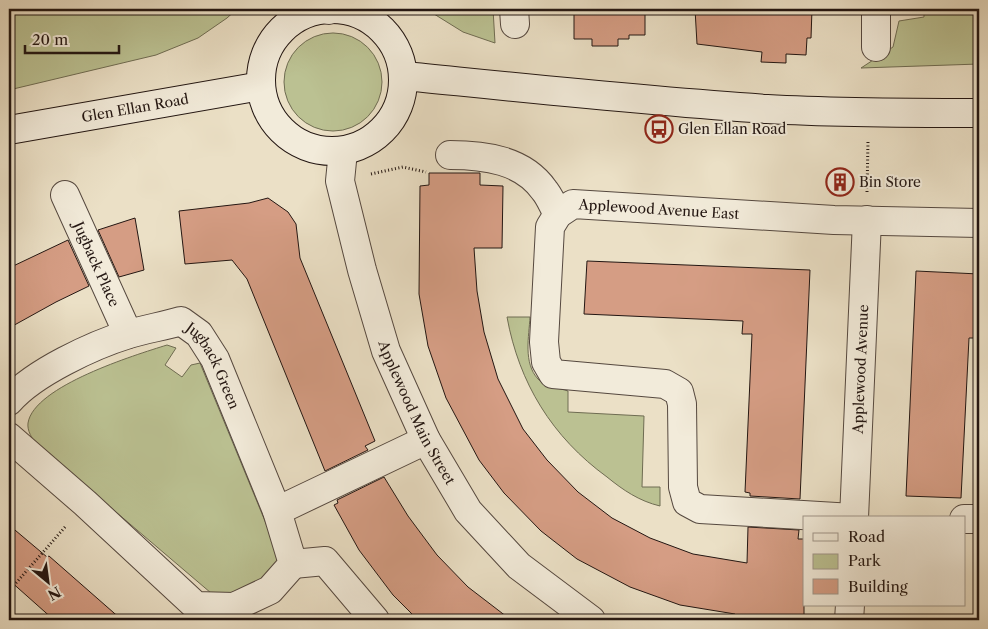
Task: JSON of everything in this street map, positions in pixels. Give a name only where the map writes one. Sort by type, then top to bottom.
[{"type":"street","points":[[329,9],[351,12],[371,21],[388,36],[399,54],[404,76],[402,97],[394,116],[381,133],[363,144],[343,151],[320,150],[298,143],[280,128],[271,116],[267,109],[262,86],[263,64],[272,43],[287,26],[306,14],[329,9]]},
{"type":"street","points":[[876,9],[876,47]]},
{"type":"street","points":[[404,76],[768,109],[868,113],[979,113]]},
{"type":"street","name":"Glen Ellan Road","points":[[9,130],[262,86]]},
{"type":"street","name":"Applewood Main Street","points":[[343,151],[340,181],[362,270],[386,351],[426,440],[468,511],[519,566],[591,620]]},
{"type":"street","points":[[450,155],[473,155],[498,160],[519,168],[535,179],[545,190],[558,214]]},
{"type":"street","name":"Jugback Place","points":[[65,195],[128,334]]},
{"type":"street","name":"Applewood Avenue East","points":[[819,516],[700,509],[688,502],[683,487],[682,404],[679,392],[666,384],[553,374],[546,362],[544,342],[550,227],[558,214],[573,204],[834,220],[979,223]]},
{"type":"street","name":"Applewood Avenue","points":[[853,516],[867,220]]},
{"type":"street","name":"Jugback Green","points":[[9,401],[16,393],[34,380],[72,357],[128,334],[181,322],[199,334],[216,359],[277,511],[293,564]]},
{"type":"street","points":[[9,437],[85,503],[196,606],[234,607],[270,590],[293,564],[325,561],[375,620]]},
{"type":"street","points":[[277,511],[426,440]]},
{"type":"street","points":[[966,519],[979,519]]},
{"type":"street","points":[[849,620],[850,606]]},
{"type":"path","points":[[867,220],[868,113]]},
{"type":"path","points":[[340,181],[403,167],[430,172],[450,155]]},
{"type":"path","points":[[9,592],[85,503]]},
{"type":"green space","points":[[9,9],[237,9],[198,38],[156,55],[9,90]]},
{"type":"green space","points":[[426,9],[493,9],[495,43],[463,32]]},
{"type":"green space","points":[[924,9],[979,9],[979,64],[861,68],[893,47],[899,21],[924,17]]},
{"type":"green space","points":[[333,33],[352,37],[368,47],[378,63],[382,82],[378,101],[368,117],[352,127],[333,131],[314,127],[298,117],[288,101],[284,82],[288,63],[298,47],[314,37]]},
{"type":"green space","points":[[507,317],[530,317],[528,349],[533,373],[538,379],[548,385],[568,391],[568,412],[644,416],[642,487],[660,487],[660,506],[638,498],[613,482],[587,461],[554,426],[529,386],[512,341]]},
{"type":"green space","points":[[167,345],[176,348],[165,365],[182,377],[191,365],[200,363],[274,543],[278,558],[274,572],[237,598],[211,593],[36,444],[28,429],[28,423],[34,409],[66,385],[111,364]]},
{"type":"building","points":[[574,9],[645,10],[645,35],[629,35],[629,39],[618,39],[618,46],[592,46],[592,39],[574,39]]},
{"type":"building","points":[[695,9],[812,9],[811,38],[807,38],[806,55],[786,54],[786,63],[761,62],[762,52],[697,44]]},
{"type":"building","points":[[429,173],[480,173],[480,185],[503,186],[502,248],[474,248],[477,291],[484,332],[498,379],[523,429],[547,460],[578,492],[612,518],[650,538],[693,554],[747,563],[748,527],[799,530],[798,539],[803,539],[804,617],[801,617],[801,620],[735,619],[735,614],[680,605],[630,587],[577,559],[541,531],[504,493],[479,460],[446,398],[428,346],[419,294],[420,186],[429,185]]},
{"type":"building","points":[[268,198],[288,212],[296,224],[300,258],[375,441],[365,446],[368,450],[325,471],[247,279],[232,260],[185,264],[179,211],[249,203]]},
{"type":"building","points":[[135,218],[144,270],[119,277],[98,230]]},
{"type":"building","points":[[68,240],[89,286],[9,328],[9,268]]},
{"type":"building","points":[[587,261],[810,270],[800,499],[750,496],[750,493],[745,492],[752,334],[742,334],[743,321],[584,314]]},
{"type":"building","points":[[916,271],[979,274],[978,338],[969,338],[961,498],[906,496]]},
{"type":"building","points":[[384,477],[408,516],[437,555],[468,587],[511,620],[418,620],[393,595],[359,550],[334,505],[338,503],[337,500]]},
{"type":"building","points":[[9,525],[47,557],[49,556],[122,620],[54,620],[9,580]]},
{"type":"place","name":"Glen Ellan Road","points":[[659,129]]},
{"type":"place","name":"Bin Store","points":[[840,182]]}]
